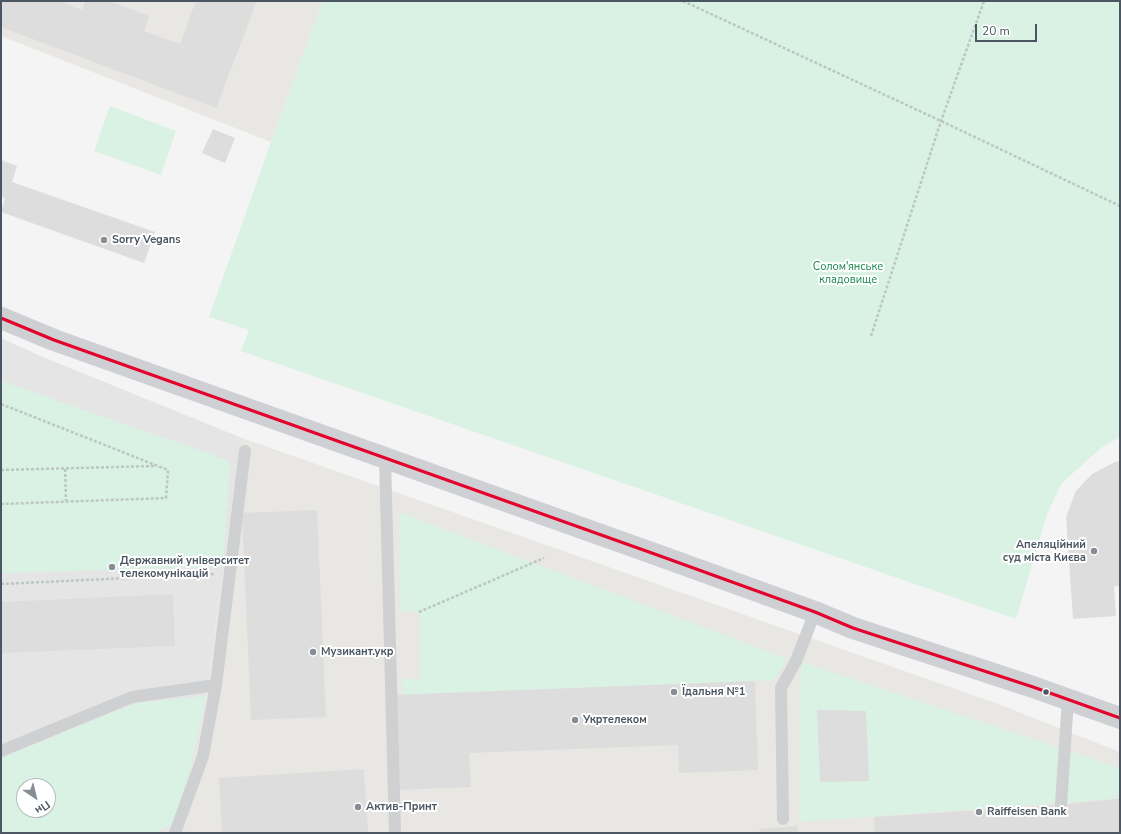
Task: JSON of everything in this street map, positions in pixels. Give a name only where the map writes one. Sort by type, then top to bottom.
[{"type":"main road","points":[[1,318],[54,340],[663,557],[815,612],[853,628],[1068,699],[1120,718]]},
{"type":"lane","points":[[175,833],[203,756],[216,685],[245,451]]},
{"type":"lane","points":[[385,458],[395,833]]},
{"type":"lane","points":[[783,819],[780,688],[796,661],[815,612]]},
{"type":"lane","points":[[1,751],[132,697],[216,685]]},
{"type":"lane","points":[[1062,805],[1068,699]]},
{"type":"path","points":[[683,1],[1120,206]]},
{"type":"path","points":[[871,336],[941,121],[984,1]]},
{"type":"path","points":[[1,404],[168,470],[166,498],[1,504]]},
{"type":"path","points":[[1,470],[157,466]]},
{"type":"path","points":[[65,469],[66,501]]},
{"type":"path","points":[[419,612],[544,558]]},
{"type":"path","points":[[1,584],[230,573]]},
{"type":"shaded area","points":[[1,1],[323,1],[271,142],[1,36]]},
{"type":"shaded area","name":"Державний університет телекомунікацій","points":[[1,338],[43,357],[242,438],[206,696],[191,766],[173,824],[163,833],[1,833]]},
{"type":"shaded area","points":[[242,438],[1001,705],[1120,752],[1120,833],[163,833],[173,824],[206,696]]},
{"type":"green space","name":"Солом'янське кладовище","points":[[323,1],[1120,1],[1120,437],[1102,447],[1062,483],[1047,514],[1016,619],[241,351],[249,330],[209,317]]},
{"type":"green space","points":[[110,106],[176,131],[161,175],[94,151]]},
{"type":"green space","points":[[1,381],[230,461],[223,567],[1,573]]},
{"type":"green space","points":[[399,512],[787,659],[774,680],[403,695],[402,679],[421,679],[419,612],[401,611]]},
{"type":"green space","points":[[801,662],[1120,768],[1120,790],[1115,799],[799,822]]},
{"type":"green space","points":[[206,696],[191,766],[173,824],[154,833],[1,833],[1,758],[137,703]]},
{"type":"building","points":[[1,1],[59,1],[82,10],[85,1],[109,1],[149,16],[144,31],[180,44],[196,1],[257,1],[216,108],[1,27]]},
{"type":"building","points":[[213,129],[235,138],[225,163],[202,153]]},
{"type":"building","points":[[1,160],[17,166],[12,182],[155,232],[144,263],[1,212],[5,198],[1,197]]},
{"type":"building","name":"Апеляційний суд міста Києва","points":[[1120,461],[1120,586],[1114,586],[1116,616],[1073,619],[1066,517],[1076,491],[1092,474]]},
{"type":"building","points":[[317,510],[326,717],[251,720],[242,513]]},
{"type":"building","points":[[173,594],[175,646],[1,653],[1,602]]},
{"type":"building","name":"Укртелеком","points":[[755,681],[758,770],[679,773],[678,745],[469,753],[471,787],[395,790],[393,695]]},
{"type":"building","points":[[817,710],[866,711],[869,781],[820,782]]},
{"type":"building","points":[[364,769],[368,833],[222,833],[219,778]]},
{"type":"building","points":[[1120,799],[1120,833],[875,833],[874,817],[1061,805]]},
{"type":"building","points":[[797,826],[798,833],[760,833],[759,829]]},
{"type":"transit line","points":[[1,318],[54,340],[663,557],[815,612],[853,628],[1033,687],[1120,718]]},
{"type":"place","name":"Sorry Vegans","points":[[104,240]]},
{"type":"place","name":"Апеляційний суд міста Києва","points":[[1094,551]]},
{"type":"place","name":"Державний університет телекомунікацій","points":[[112,567]]},
{"type":"place","name":"Музикант.укр","points":[[313,652]]},
{"type":"place","name":"Їдальня №1","points":[[674,692]]},
{"type":"place","name":"Укртелеком","points":[[575,720]]},
{"type":"place","name":"Актив-Принт","points":[[358,807]]},
{"type":"place","name":"Raiffeisen Bank","points":[[979,812]]}]
